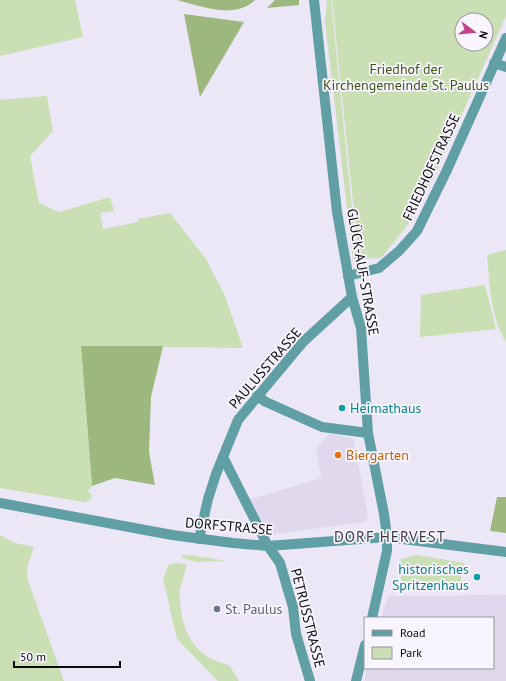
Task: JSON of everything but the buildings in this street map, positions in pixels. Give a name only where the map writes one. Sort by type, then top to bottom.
[{"type":"street","name":"GLÜCK-AUF-STRASSE","points":[[314,0],[337,212],[352,297],[361,328],[368,433],[387,537],[387,551],[372,617]]},
{"type":"street","name":"FRIEDHOFSTRASSE","points":[[348,276],[379,268],[399,251],[417,231],[447,170],[506,38]]},
{"type":"street","points":[[494,63],[506,67]]},
{"type":"street","name":"PAULUSSTRASSE","points":[[199,539],[208,499],[223,456],[238,420],[303,342],[352,297]]},
{"type":"street","points":[[257,396],[266,402],[322,427],[368,433]]},
{"type":"street","name":"PETRUSSTRASSE","points":[[223,456],[268,546],[280,563],[289,590],[293,607],[296,634],[310,681]]},
{"type":"street","name":"DORFSTRASSE","points":[[0,503],[199,539],[268,546],[387,537],[506,552]]},
{"type":"street","points":[[356,681],[364,649]]},
{"type":"shaded area","points":[[330,433],[354,439],[368,517],[365,522],[267,535],[248,500],[321,478],[316,448]]},
{"type":"shaded area","points":[[506,595],[506,681],[364,681],[367,669],[494,669],[494,617],[381,617],[388,596]]},
{"type":"green space","points":[[0,0],[75,0],[83,37],[0,56]]},
{"type":"green space","points":[[177,0],[255,0],[247,6],[237,9],[217,10]]},
{"type":"green space","points":[[275,0],[299,0],[299,5],[267,8]]},
{"type":"green space","points":[[327,0],[331,0],[357,259],[353,259],[325,22]]},
{"type":"green space","name":"Friedhof der Kirchengemeinde St. Paulus","points":[[332,0],[506,0],[506,16],[494,43],[494,12],[454,12],[454,52],[490,52],[432,181],[406,227],[381,258],[359,259]]},
{"type":"green space","points":[[184,14],[244,22],[200,97]]},
{"type":"green space","points":[[47,96],[53,131],[30,156],[39,203],[59,212],[110,197],[114,211],[100,213],[103,229],[138,222],[138,219],[170,213],[206,259],[225,296],[243,348],[81,346],[92,486],[88,491],[92,495],[90,501],[84,502],[0,488],[0,100]]},
{"type":"green space","points":[[506,250],[506,342],[494,311],[490,289],[487,255]]},
{"type":"green space","points":[[485,285],[496,329],[420,337],[421,295]]},
{"type":"green space","points":[[81,346],[163,346],[151,397],[149,452],[155,485],[115,478],[92,486]]},
{"type":"green space","points":[[497,497],[506,497],[506,533],[490,531]]},
{"type":"green space","points":[[0,535],[15,543],[34,547],[28,564],[27,578],[64,681],[0,681]]},
{"type":"green space","points":[[183,555],[227,561],[197,562],[182,558]]},
{"type":"green space","points":[[417,555],[464,563],[460,586],[404,584],[401,581],[401,559]]},
{"type":"green space","points":[[179,563],[187,565],[180,589],[180,597],[183,621],[190,639],[202,653],[219,662],[229,665],[239,681],[218,681],[177,639],[163,579],[169,564]]},
{"type":"place","name":"Heimathaus","points":[[342,408]]},
{"type":"place","name":"Biergarten","points":[[338,455]]},
{"type":"place","name":"historisches Spritzenhaus","points":[[477,577]]},
{"type":"place","name":"St. Paulus","points":[[217,609]]},
{"type":"district","name":"DORF HERVEST","points":[[390,536]]}]
